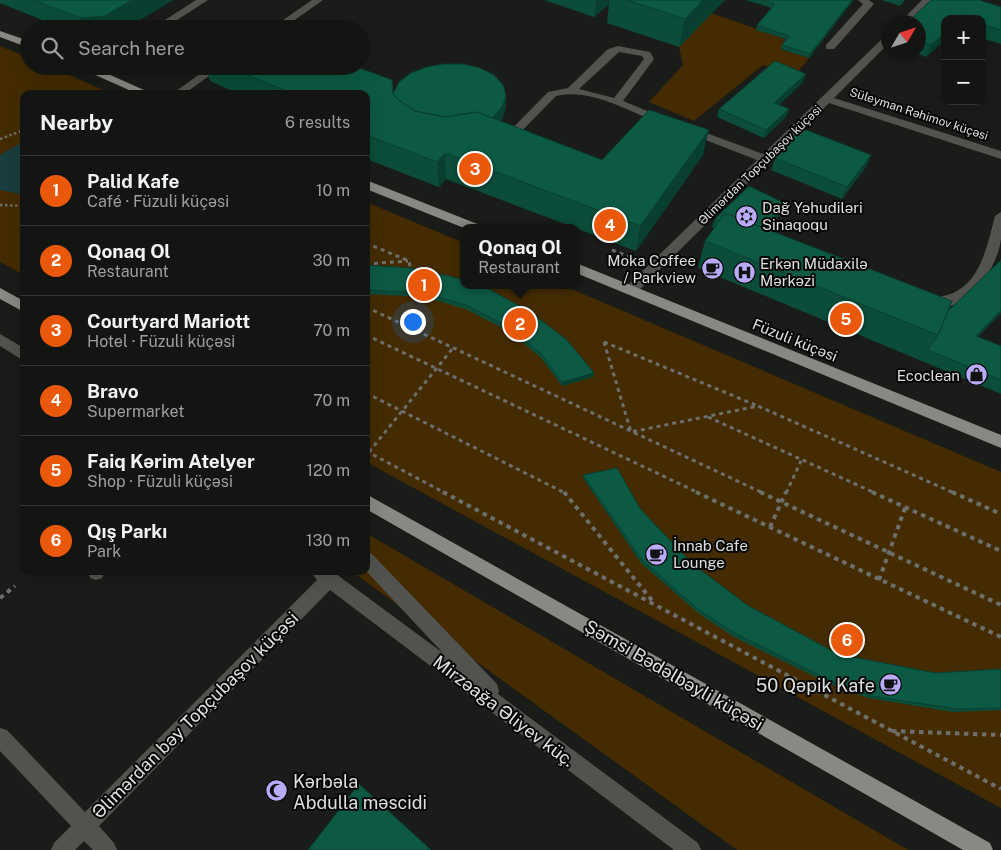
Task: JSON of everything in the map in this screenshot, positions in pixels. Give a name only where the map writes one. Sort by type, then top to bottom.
[{"type":"main road","points":[[0,34],[20,42]]},
{"type":"main road","points":[[105,75],[139,90]]},
{"type":"main road","points":[[370,186],[466,224]]},
{"type":"main road","name":"Füzuli küçəsi","points":[[580,270],[1001,442]]},
{"type":"main road","points":[[0,294],[20,305]]},
{"type":"main road","name":"Şəmsi Bədəlbəyli küçəsi","points":[[370,503],[982,850]]},
{"type":"street","points":[[171,20],[203,0]]},
{"type":"street","points":[[288,20],[318,0]]},
{"type":"street","points":[[830,47],[869,4],[863,0]]},
{"type":"street","points":[[912,15],[928,0]]},
{"type":"street","name":"Əlimərdan Topçubaşov küçəsi","points":[[631,290],[881,46]]},
{"type":"street","points":[[572,90],[612,51],[618,49],[646,54],[648,59],[616,104]]},
{"type":"street","points":[[183,90],[205,75]]},
{"type":"street","points":[[505,142],[552,94],[572,90],[616,104],[766,159]]},
{"type":"street","name":"Süleyman Rəhimov küçəsi","points":[[828,99],[1001,155]]},
{"type":"street","points":[[370,189],[386,192]]},
{"type":"street","points":[[915,300],[924,303],[942,303],[968,291],[988,264],[998,236],[1001,216]]},
{"type":"street","points":[[0,339],[20,353]]},
{"type":"street","points":[[370,563],[518,721]]},
{"type":"street","name":"Mirzəağa Əliyev küç.","points":[[323,576],[691,850]]},
{"type":"street","name":"Əlimərdan bəy Topçubaşov küçəsi","points":[[61,850],[323,576]]},
{"type":"street","points":[[0,737],[108,850]]},
{"type":"path","points":[[0,139],[20,131]]},
{"type":"path","points":[[0,133],[6,136]]},
{"type":"path","points":[[0,205],[20,206]]},
{"type":"path","points":[[370,246],[409,261]]},
{"type":"path","points":[[612,250],[638,260]]},
{"type":"path","points":[[370,264],[409,261]]},
{"type":"path","points":[[409,261],[411,272]]},
{"type":"path","points":[[370,309],[1001,605]]},
{"type":"path","points":[[370,337],[1001,637]]},
{"type":"path","points":[[631,432],[604,342],[758,406],[1001,514]]},
{"type":"path","points":[[370,448],[453,348]]},
{"type":"path","points":[[370,395],[562,491],[657,606]]},
{"type":"path","points":[[631,432],[758,406]]},
{"type":"path","points":[[707,417],[1001,551]]},
{"type":"path","points":[[370,454],[1001,790]]},
{"type":"path","points":[[770,527],[801,461]]},
{"type":"path","points":[[879,580],[905,508]]},
{"type":"path","points":[[0,598],[14,586]]},
{"type":"path","points":[[890,731],[1001,735]]},
{"type":"shaded area","points":[[711,13],[788,40],[781,49],[809,58],[793,78],[763,65],[694,121],[649,102],[683,65],[679,47]]},
{"type":"shaded area","points":[[0,46],[20,54],[20,75],[69,75],[104,90],[20,90],[20,273],[0,262]]},
{"type":"shaded area","points":[[370,204],[460,241],[460,289],[571,289],[1001,472],[1001,808],[370,464]]},
{"type":"shaded area","points":[[370,535],[908,850],[737,850],[357,575],[370,575]]},
{"type":"water","points":[[20,143],[20,194],[0,190],[0,155]]},
{"type":"building","points":[[33,0],[132,0],[105,16],[80,18]]},
{"type":"building","points":[[627,0],[703,0],[685,19]]},
{"type":"building","points":[[761,0],[852,0],[810,54],[782,45],[789,36],[757,25],[775,4]]},
{"type":"building","points":[[931,0],[979,0],[1001,7],[1001,30],[986,25],[986,15],[941,15],[941,36],[931,45],[926,43],[926,15],[915,15]]},
{"type":"building","points":[[775,61],[806,74],[774,103],[789,109],[766,130],[719,109]]},
{"type":"building","points":[[444,64],[463,64],[480,68],[494,75],[503,85],[506,96],[502,107],[492,118],[477,112],[445,117],[415,111],[397,99],[393,94],[399,82],[411,73],[427,67]]},
{"type":"building","points":[[370,72],[392,80],[393,93],[397,99],[415,111],[445,117],[477,112],[602,160],[649,110],[709,130],[640,226],[445,153],[437,162],[370,137],[370,90],[283,90],[248,75],[370,75]]},
{"type":"building","points":[[801,128],[871,155],[847,187],[775,158]]},
{"type":"building","points":[[749,186],[786,204],[763,228],[725,213],[719,221],[715,219]]},
{"type":"building","points":[[725,213],[952,301],[938,335],[705,241]]},
{"type":"building","points":[[1001,260],[1001,310],[976,336],[1001,346],[1001,380],[928,350],[938,335],[948,311]]},
{"type":"building","points":[[370,265],[410,268],[449,276],[460,279],[460,289],[489,289],[529,311],[567,340],[594,373],[562,382],[541,354],[512,329],[466,305],[423,293],[370,290]]},
{"type":"building","points":[[617,468],[641,510],[693,564],[747,605],[838,654],[935,673],[1001,669],[1001,708],[957,709],[871,696],[833,682],[736,634],[699,610],[642,560],[583,475]]},
{"type":"building","points":[[359,784],[431,850],[308,850]]},
{"type":"place","name":"Courtyard Mariott","points":[[475,169]]},
{"type":"place","name":"Dağ Yəhudiləri Sinaqoqu","points":[[746,216]]},
{"type":"place","name":"Bravo","points":[[610,225]]},
{"type":"place","name":"Moka Coffee / Parkview","points":[[712,269]]},
{"type":"place","name":"Erkən Müdaxilə Mərkəzi","points":[[744,272]]},
{"type":"place","name":"Palid Kafe","points":[[424,285]]},
{"type":"place","name":"Faiq Kərim Atelyer","points":[[846,319]]},
{"type":"place","name":"Qonaq Ol","points":[[520,324]]},
{"type":"place","name":"Ecoclean","points":[[976,375]]},
{"type":"place","name":"İnnab Cafe Lounge","points":[[657,554]]},
{"type":"place","name":"Qış Parkı","points":[[847,640]]},
{"type":"place","name":"50 Qəpik Kafe","points":[[891,685]]},
{"type":"place","name":"Kərbəla Abdulla məscidi","points":[[277,791]]}]
